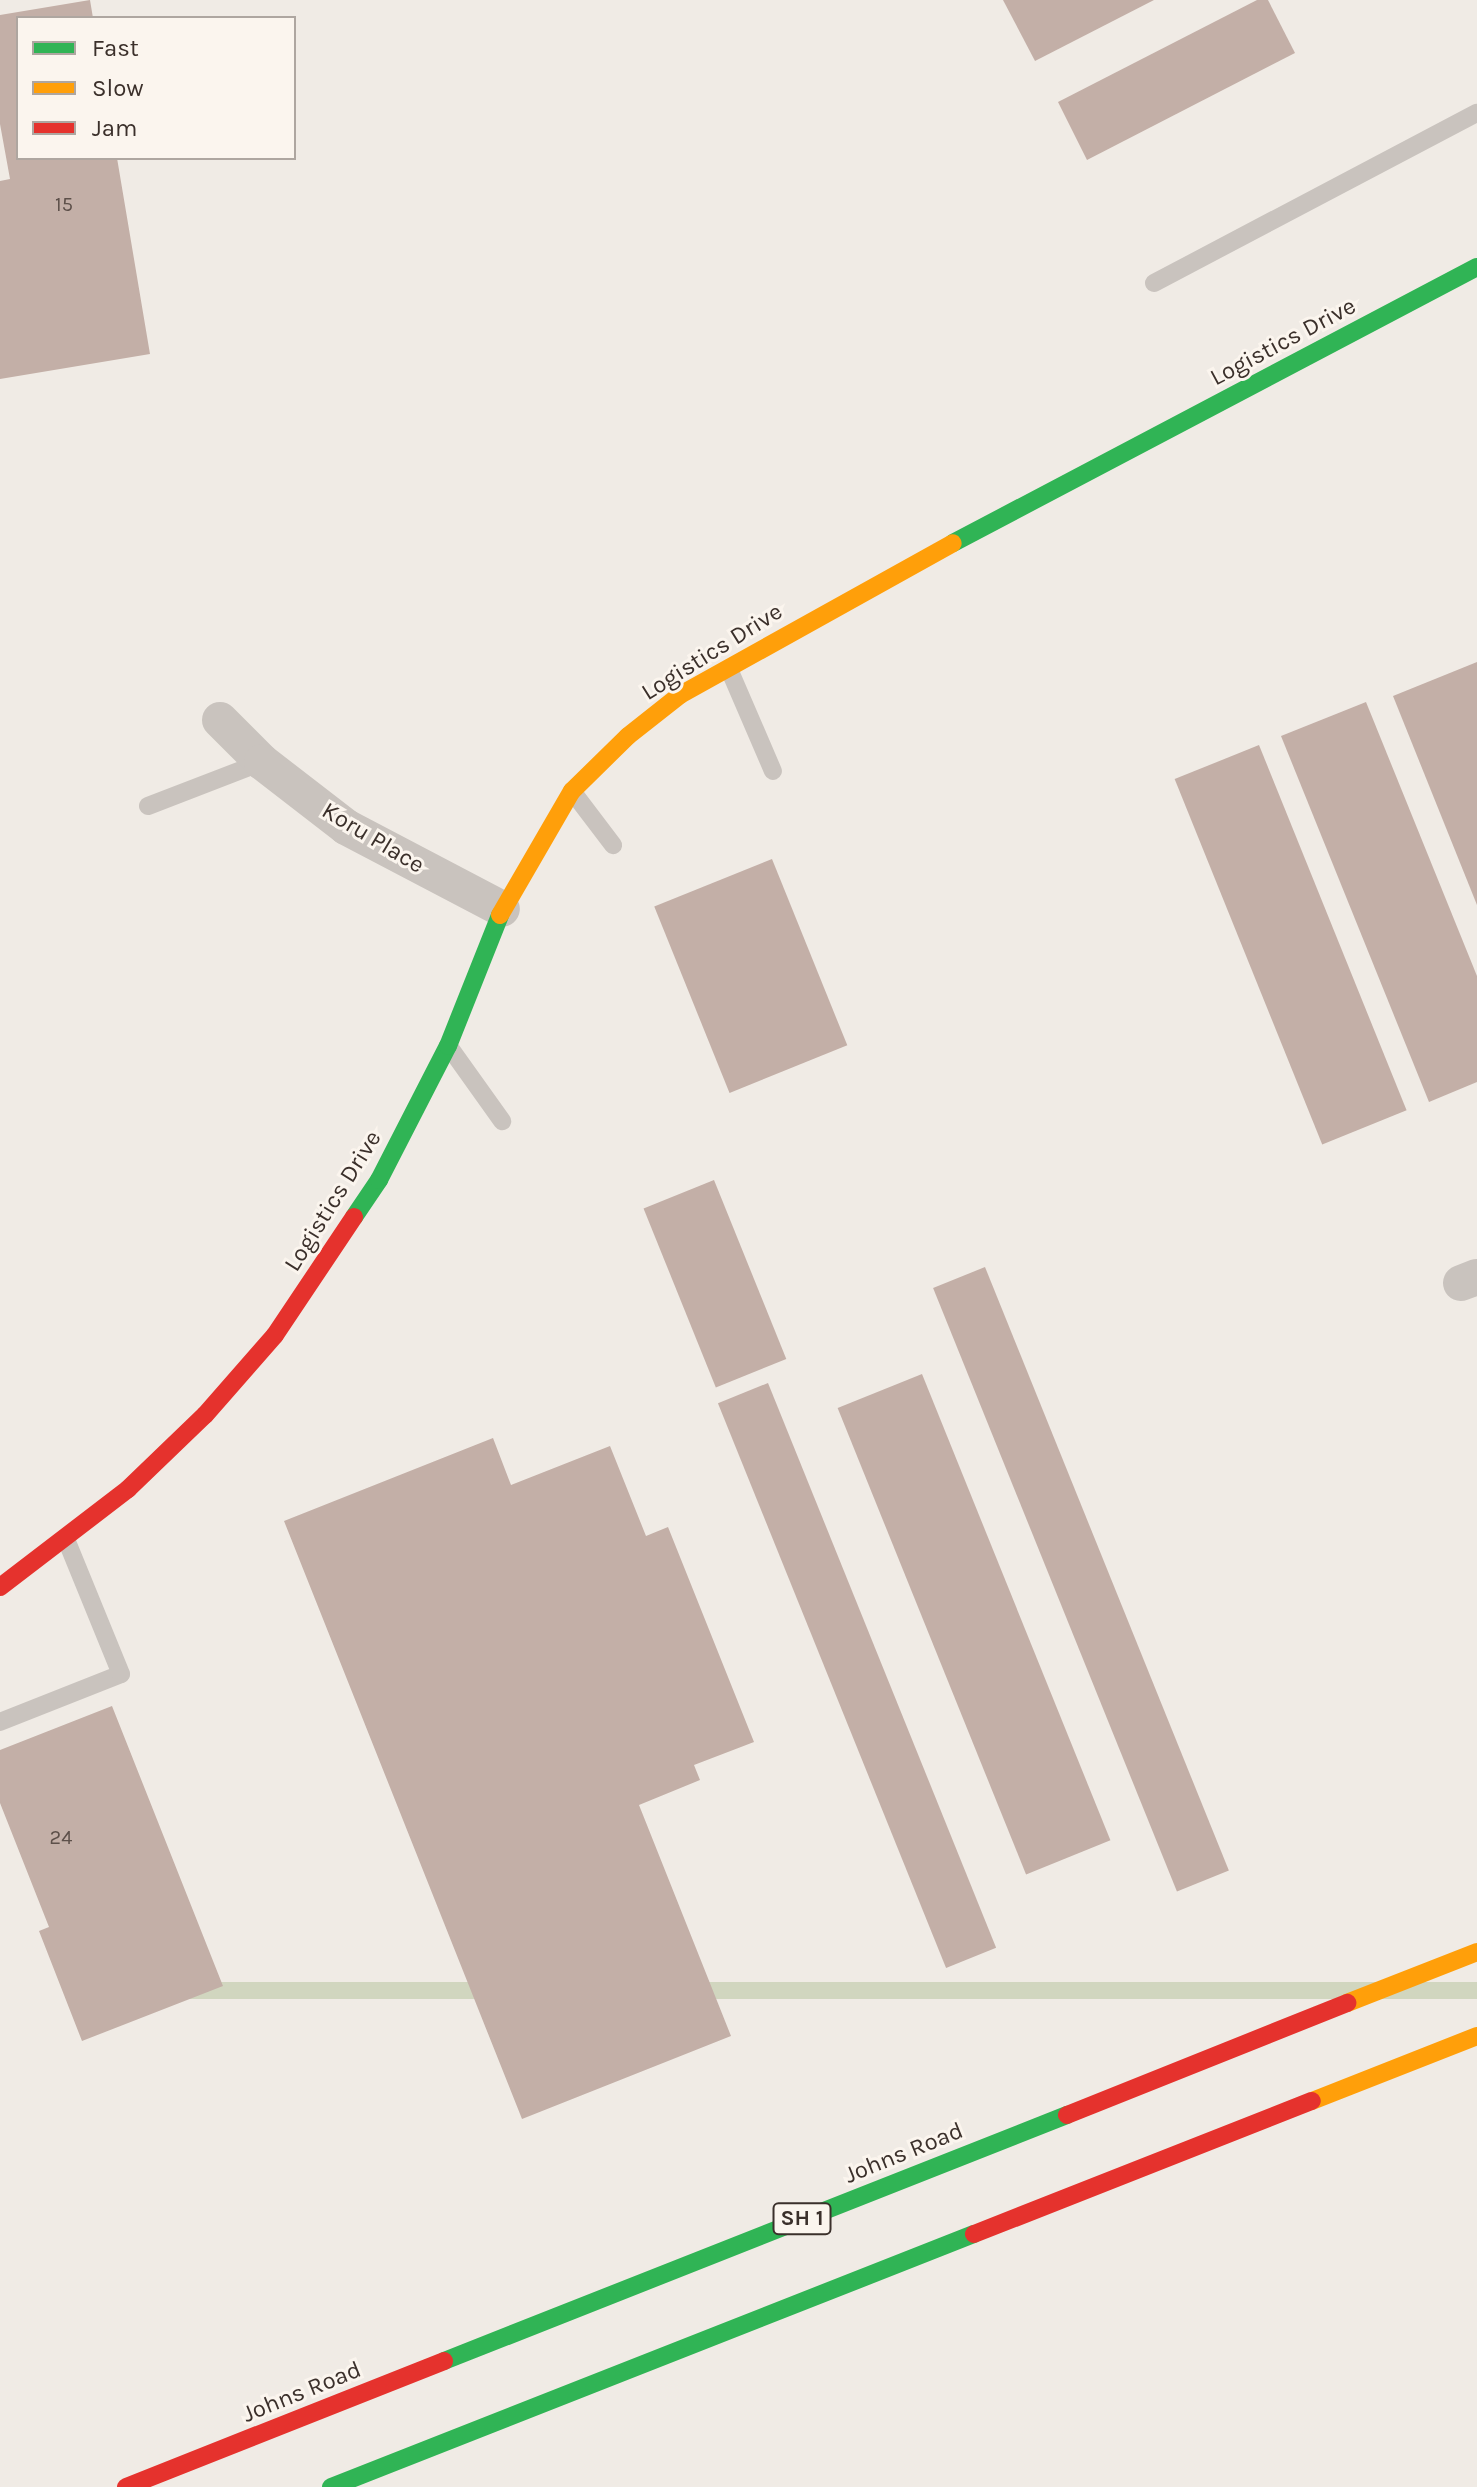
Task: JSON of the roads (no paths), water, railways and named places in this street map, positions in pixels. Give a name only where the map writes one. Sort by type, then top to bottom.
[{"type":"main road","name":"Logistics Drive","points":[[0,1587],[66,1539],[194,1425],[275,1335],[379,1180],[448,1046],[502,909],[572,791],[680,695],[823,612],[1477,267]]},
{"type":"main road","name":"Johns Road","points":[[126,2487],[1477,1952]]},
{"type":"main road","points":[[331,2487],[1477,2036]]},
{"type":"street","name":"Koru Place","points":[[220,720],[262,762],[346,827],[502,909]]},
{"type":"lane","points":[[1154,283],[1477,113]]},
{"type":"lane","points":[[729,669],[773,771]]},
{"type":"lane","points":[[148,806],[262,762]]},
{"type":"lane","points":[[572,791],[613,845]]},
{"type":"lane","points":[[448,1046],[502,1121]]},
{"type":"lane","points":[[0,1722],[121,1674],[66,1539]]}]
